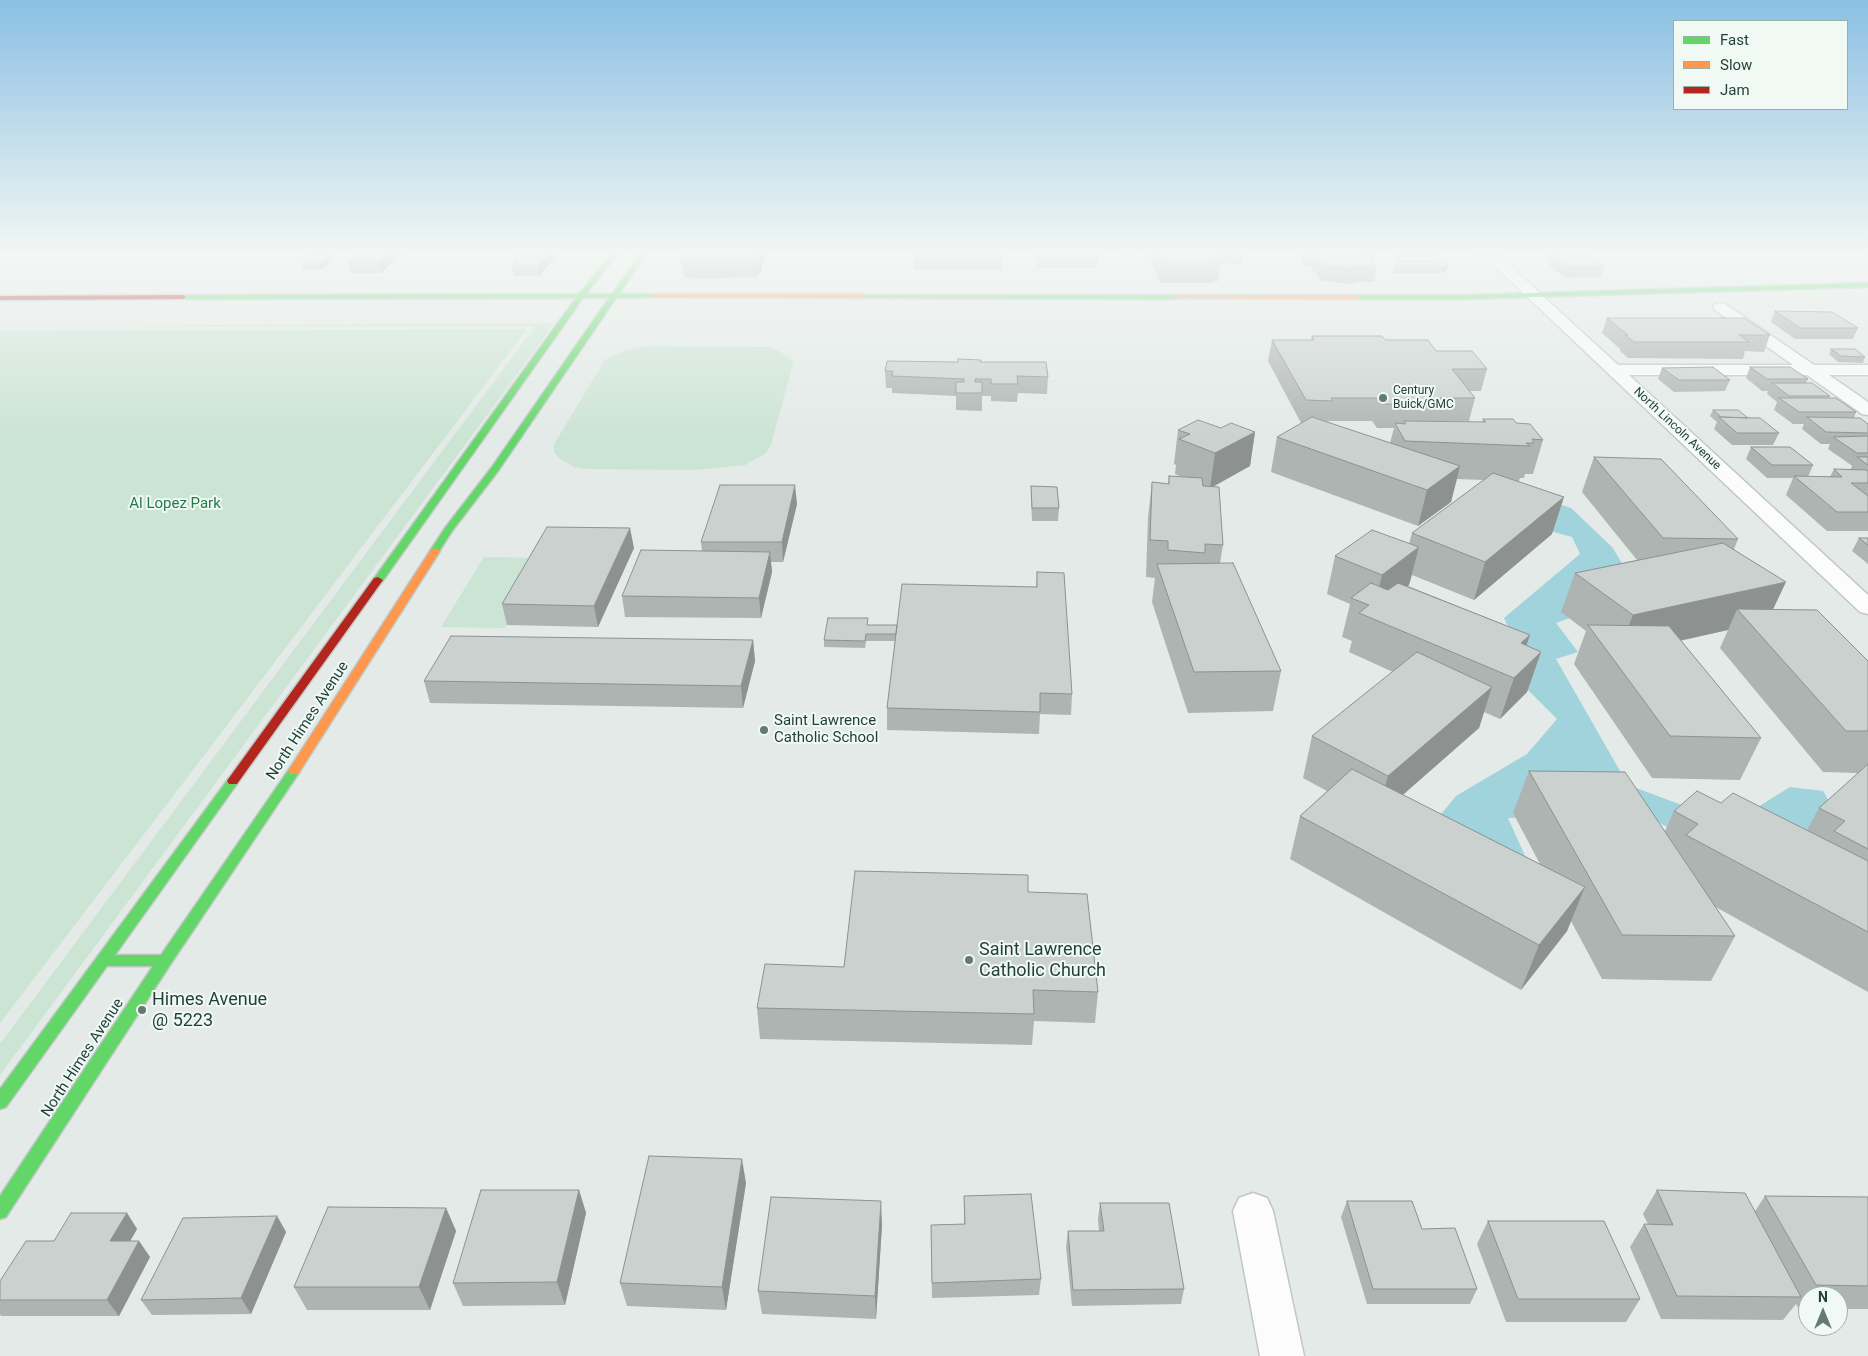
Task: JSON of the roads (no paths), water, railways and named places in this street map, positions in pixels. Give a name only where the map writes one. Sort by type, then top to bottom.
[{"type":"main road","name":"North Himes Avenue","points":[[0,1102],[550,342],[567,314]]},
{"type":"main road","name":"North Himes Avenue","points":[[0,1211],[318,734],[448,530],[495,469],[600,314]]},
{"type":"main road","points":[[459,467],[495,469]]},
{"type":"main road","points":[[413,530],[448,530]]},
{"type":"main road","points":[[266,734],[284,734]]},
{"type":"main road","points":[[301,734],[318,734]]},
{"type":"main road","points":[[104,960],[165,961]]},
{"type":"street","name":"North Lincoln Avenue","points":[[1553,314],[1868,607]]},
{"type":"street","points":[[1726,314],[1813,370],[1868,410]]},
{"type":"street","points":[[1614,370],[1868,370]]},
{"type":"street","points":[[1253,1211],[1282,1356]]},
{"type":"water","points":[[1538,497],[1571,508],[1612,547],[1633,581],[1638,594],[1556,623],[1578,652],[1556,659],[1628,785],[1690,808],[1758,807],[1790,787],[1823,791],[1835,811],[1753,874],[1647,816],[1508,818],[1535,878],[1433,824],[1456,796],[1527,754],[1557,719],[1524,686],[1515,641],[1504,618],[1580,554],[1572,537],[1525,524]]},
{"type":"place","name":"Century Buick/GMC","points":[[1383,398]]},
{"type":"place","name":"Saint Lawrence Catholic School","points":[[764,730]]},
{"type":"place","name":"Saint Lawrence Catholic Church","points":[[969,960]]},
{"type":"place","name":"Himes Avenue @ 5223","points":[[142,1010]]},
{"type":"park label","name":"Al Lopez Park","points":[[175,504]]}]
